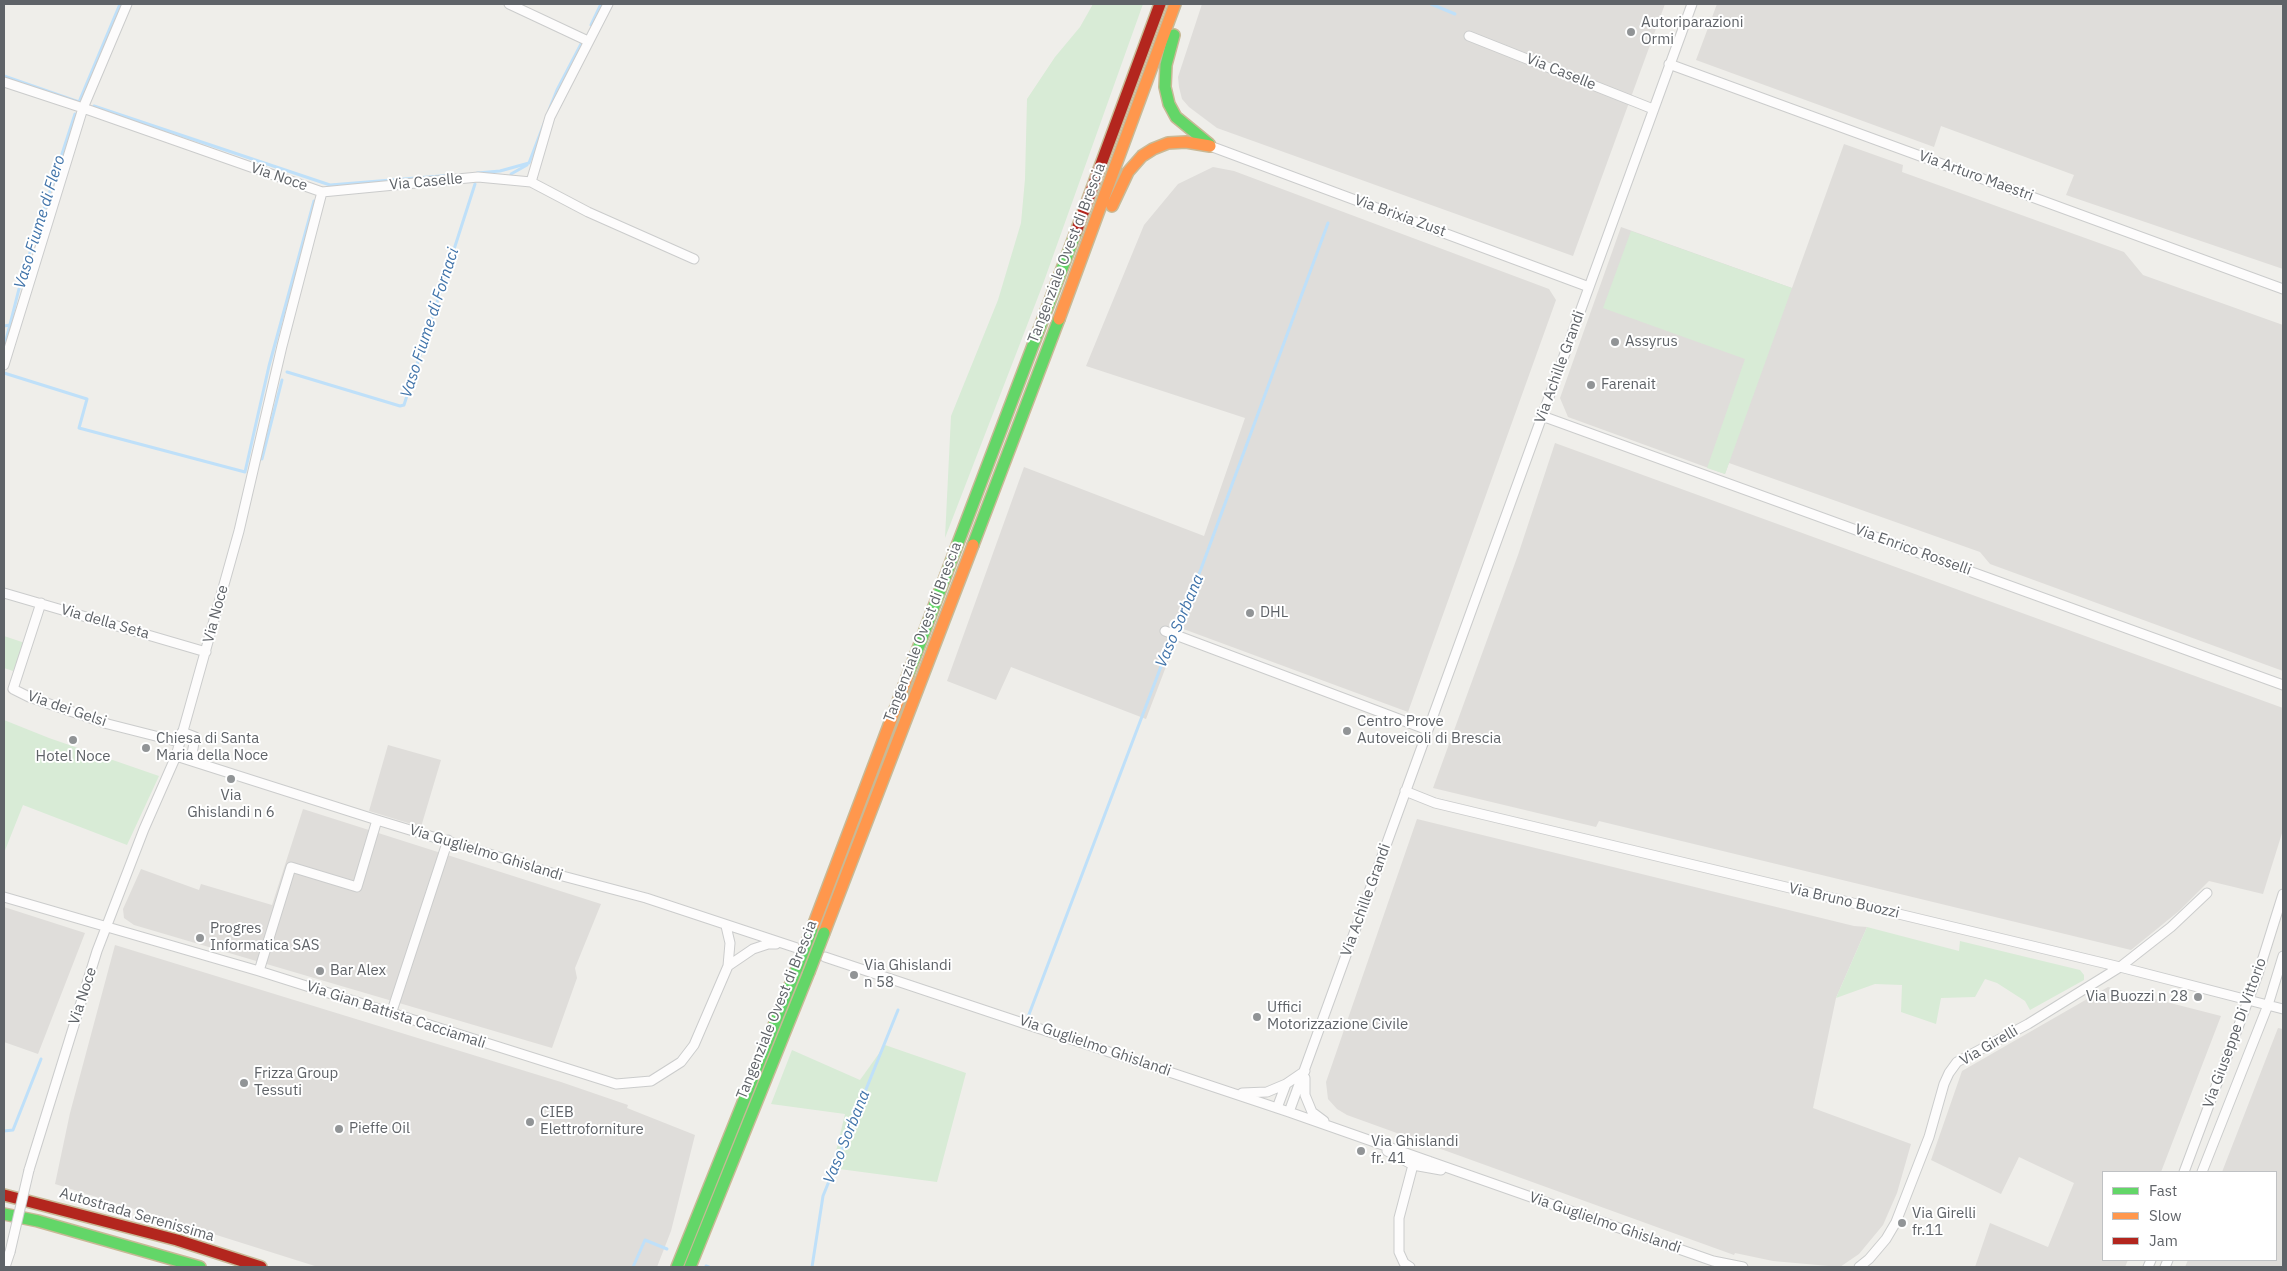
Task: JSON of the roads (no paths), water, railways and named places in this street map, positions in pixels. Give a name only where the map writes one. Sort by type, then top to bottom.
[{"type":"highway","name":"Tangenziale Ovest di Brescia","points":[[676,1267],[798,968],[1123,108],[1160,4]]},
{"type":"highway","name":"Tangenziale Ovest di Brescia","points":[[690,1267],[824,933],[1064,306],[1175,4]]},
{"type":"highway","points":[[1185,4],[1171,44],[1165,87],[1169,104],[1176,117],[1210,146]]},
{"type":"highway","points":[[1064,306],[1082,279],[1128,172],[1142,156],[1152,148],[1168,143],[1186,142],[1210,146]]},
{"type":"highway","name":"Autostrada Serenissima","points":[[4,1195],[42,1203],[177,1240],[261,1267]]},
{"type":"highway","points":[[4,1214],[38,1221],[200,1267]]},
{"type":"street","points":[[4,365],[83,108],[127,4]]},
{"type":"street","points":[[509,4],[588,41]]},
{"type":"street","points":[[531,182],[550,117],[608,4]]},
{"type":"street","name":"Via Achille Grandi","points":[[1289,1112],[1692,4]]},
{"type":"street","name":"Via Caselle","points":[[1470,36],[1653,109]]},
{"type":"street","name":"Via Arturo Maestri","points":[[1669,64],[2283,289]]},
{"type":"street","name":"Via Noce","points":[[4,82],[322,192],[282,346],[239,531],[176,756],[144,829],[106,928],[29,1170],[5,1267]]},
{"type":"street","name":"Via Brixia Zust","points":[[1210,146],[1589,287]]},
{"type":"street","name":"Via Caselle","points":[[322,192],[478,177],[531,182],[588,212],[694,259]]},
{"type":"street","name":"Via Enrico Rosselli","points":[[1542,416],[2283,685]]},
{"type":"street","name":"Via della Seta","points":[[4,592],[206,652]]},
{"type":"street","name":"Via dei Gelsi","points":[[41,603],[13,689],[29,697],[108,724],[179,742]]},
{"type":"street","points":[[1165,631],[1428,730]]},
{"type":"street","points":[[182,732],[195,737],[191,760]]},
{"type":"street","name":"Via Guglielmo Ghislandi","points":[[176,756],[555,874],[646,898],[797,948]]},
{"type":"street","name":"Via Bruno Buozzi","points":[[1406,791],[1445,805],[2120,967],[2283,1009]]},
{"type":"street","points":[[260,971],[291,868],[357,887],[377,820]]},
{"type":"street","points":[[391,1014],[448,840]]},
{"type":"street","name":"Via Girelli","points":[[1859,1267],[1869,1259],[1896,1222],[1929,1137],[1944,1084],[1957,1062],[2028,1024],[2120,967],[2172,927],[2206,893]]},
{"type":"street","name":"Via Giuseppe Di Vittorio","points":[[2184,1171],[2248,1000],[2283,894]]},
{"type":"street","name":"Via Gian Battista Cacciamali","points":[[4,897],[260,971],[602,1081],[631,1084],[651,1081],[681,1062],[694,1045],[728,966],[730,943],[726,926]]},
{"type":"street","points":[[728,966],[753,949],[768,944],[786,944]]},
{"type":"street","name":"Via Giuseppe Di Vittorio","points":[[2202,1171],[2268,1005],[2283,956]]},
{"type":"street","name":"Via Guglielmo Ghislandi","points":[[825,957],[1330,1126],[1713,1261],[1742,1267]]},
{"type":"street","points":[[1235,1094],[1267,1092],[1286,1084],[1305,1071]]},
{"type":"street","name":"Via Achille Grandi","points":[[1305,1071],[1305,1095],[1312,1112],[1330,1126]]},
{"type":"street","points":[[1277,1108],[1286,1084]]},
{"type":"street","name":"Via Guglielmo Ghislandi","points":[[1363,1138],[1413,1165],[1468,1174]]},
{"type":"street","points":[[1410,1267],[1404,1263],[1399,1252],[1399,1218],[1413,1165],[1429,1161]]},
{"type":"waterway","name":"Vaso Fiume di Flero","points":[[4,76],[79,102],[120,4]]},
{"type":"waterway","name":"Vaso Fiume di Fornaci","points":[[591,25],[601,4]]},
{"type":"waterway","name":"Vaso Sorbana","points":[[1431,4],[1455,14]]},
{"type":"waterway","name":"Vaso Fiume di Fornaci","points":[[549,110],[557,90],[581,44]]},
{"type":"waterway","points":[[94,106],[330,185],[453,175]]},
{"type":"waterway","name":"Vaso Fiume di Flero","points":[[4,348],[22,277],[75,114]]},
{"type":"waterway","name":"Vaso Fiume di Fornaci","points":[[477,173],[500,171],[529,163],[545,121]]},
{"type":"waterway","name":"Vaso Fiume di Fornaci","points":[[511,174],[527,165]]},
{"type":"waterway","name":"Vaso Fiume di Fornaci","points":[[287,372],[400,406],[404,405],[475,184]]},
{"type":"waterway","points":[[4,373],[87,399],[79,428],[245,472],[269,366],[314,201]]},
{"type":"waterway","name":"Vaso Sorbana","points":[[1028,1017],[1168,648],[1201,569],[1328,223]]},
{"type":"waterway","name":"Vaso Fiume di Flero","points":[[4,326],[10,325]]},
{"type":"waterway","name":"Vaso Fiume di Fornaci","points":[[262,459],[282,380]]},
{"type":"waterway","name":"Vaso Sorbana","points":[[812,1267],[823,1196],[898,1010]]},
{"type":"waterway","name":"Vaso Fiume di Fornaci","points":[[4,1131],[13,1130],[41,1059]]},
{"type":"waterway","points":[[633,1267],[645,1240],[667,1249]]},
{"type":"place","name":"Autoriparazioni Ormi","points":[[1631,32]]},
{"type":"place","name":"Assyrus","points":[[1615,342]]},
{"type":"place","name":"Farenait","points":[[1591,385]]},
{"type":"place","name":"DHL","points":[[1250,613]]},
{"type":"place","name":"Centro Prove Autoveicoli di Brescia","points":[[1347,731]]},
{"type":"place","name":"Hotel Noce","points":[[73,740]]},
{"type":"place","name":"Chiesa di Santa Maria della Noce","points":[[146,748]]},
{"type":"place","name":"Via Ghislandi n 6","points":[[231,779]]},
{"type":"place","name":"Progres Informatica SAS","points":[[200,938]]},
{"type":"place","name":"Bar Alex","points":[[320,971]]},
{"type":"place","name":"Via Ghislandi n 58","points":[[854,975]]},
{"type":"place","name":"Via Buozzi n 28","points":[[2198,997]]},
{"type":"place","name":"Uffici Motorizzazione Civile","points":[[1257,1017]]},
{"type":"place","name":"Frizza Group Tessuti","points":[[244,1083]]},
{"type":"place","name":"CIEB Elettroforniture","points":[[530,1122]]},
{"type":"place","name":"Pieffe Oil","points":[[339,1129]]},
{"type":"place","name":"Via Ghislandi fr. 41","points":[[1361,1151]]},
{"type":"place","name":"Via Girelli fr.11","points":[[1902,1223]]}]
